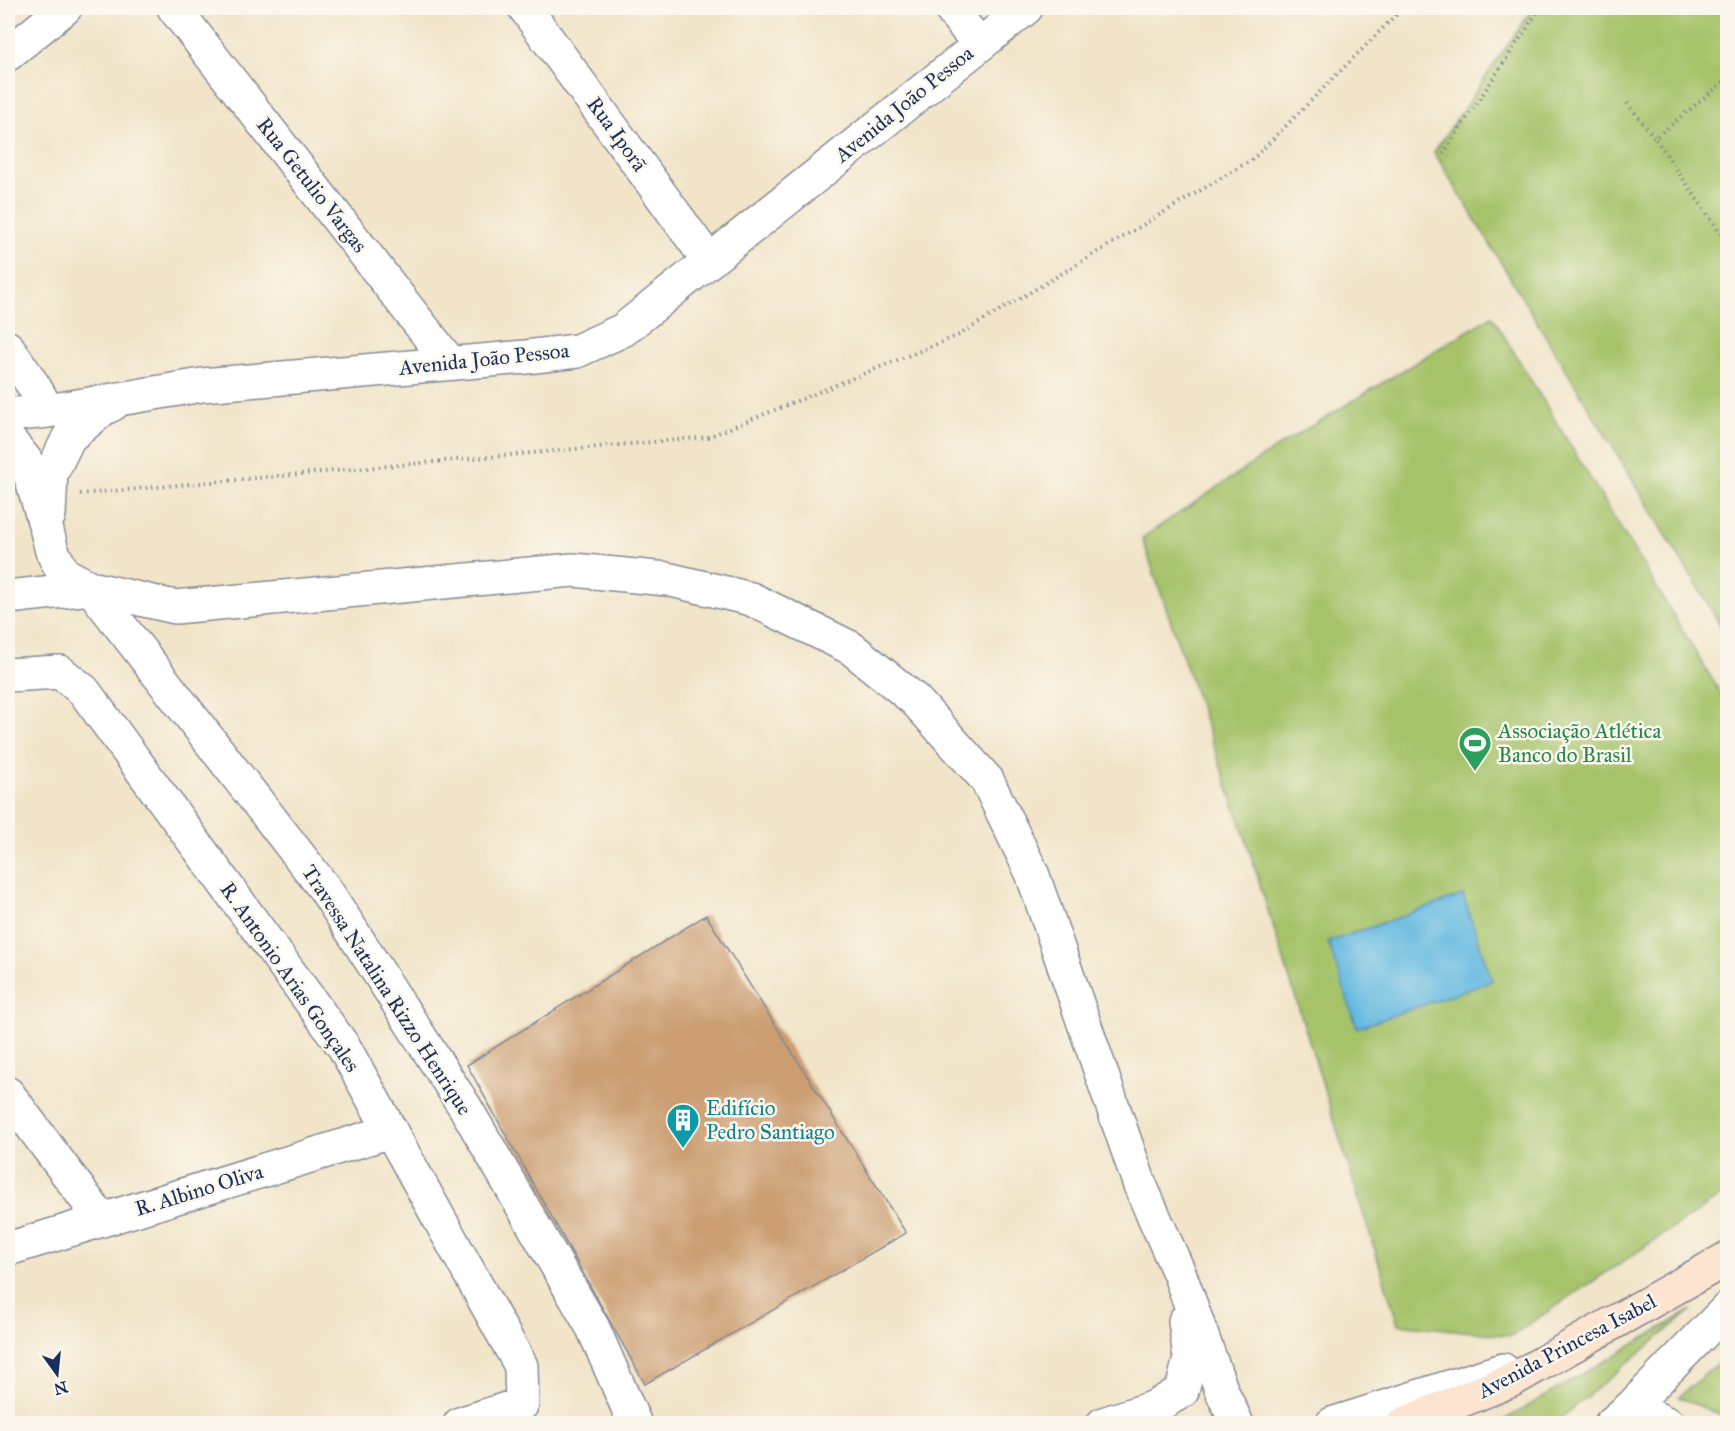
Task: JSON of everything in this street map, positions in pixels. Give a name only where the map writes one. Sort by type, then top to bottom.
[{"type":"main road","name":"Avenida Princesa Isabel","points":[[1403,1424],[1512,1380],[1728,1258]]},
{"type":"street","points":[[8,54],[65,8]]},
{"type":"street","name":"Rua Getulio Vargas","points":[[174,8],[450,363]]},
{"type":"street","name":"Rua Iporã","points":[[525,8],[709,261]]},
{"type":"street","points":[[950,8],[979,44]]},
{"type":"street","name":"Avenida João Pessoa","points":[[8,415],[48,411],[202,385],[577,351],[622,330],[1026,8]]},
{"type":"street","points":[[8,348],[48,411]]},
{"type":"street","points":[[47,531],[51,474],[69,437],[103,409],[129,397]]},
{"type":"street","points":[[8,439],[26,461],[52,551],[64,574],[91,588],[175,607],[573,570],[667,579],[751,599],[850,648],[915,700],[987,780],[1032,873],[1140,1185],[1180,1275],[1221,1389],[1237,1424]]},
{"type":"street","points":[[8,597],[91,588]]},
{"type":"street","name":"Travessa Natalina Rizzo Henrique","points":[[91,588],[331,899],[465,1107],[512,1187],[593,1328],[635,1424]]},
{"type":"street","name":"R. Antonio Arias Gonçales","points":[[8,675],[60,672],[84,692],[344,1047],[521,1366],[522,1404],[460,1424]]},
{"type":"street","points":[[8,1094],[101,1220]]},
{"type":"street","name":"R. Albino Oliva","points":[[8,1249],[391,1131]]},
{"type":"street","points":[[1103,1424],[1155,1407],[1182,1390],[1190,1358],[1180,1275]]},
{"type":"street","points":[[1621,1415],[1728,1308]]},
{"type":"street","points":[[1332,1424],[1568,1349]]},
{"type":"street","points":[[1621,1415],[1668,1424]]},
{"type":"path","points":[[50,496],[708,436],[959,335],[1253,159],[1403,8]]},
{"type":"path","points":[[1443,154],[1540,8]]},
{"type":"path","points":[[1655,138],[1728,78]]},
{"type":"path","points":[[1627,103],[1655,138],[1728,244]]},
{"type":"green space","points":[[1533,8],[1727,8],[1727,636],[1434,152]]},
{"type":"green space","name":"Associação Atlética Banco do Brasil","points":[[1492,316],[1727,704],[1727,1192],[1511,1336],[1398,1324],[1246,840],[1142,538],[1279,446]]},
{"type":"green space","points":[[1692,1310],[1555,1423],[1499,1423]]},
{"type":"green space","points":[[1727,1355],[1727,1418],[1679,1397]]},
{"type":"water","points":[[1463,895],[1492,981],[1357,1028],[1328,942]]},
{"type":"building","name":"Edifício Pedro Santiago","points":[[706,915],[906,1233],[645,1384],[467,1065]]},
{"type":"place","name":"Associação Atlética Banco do Brasil","points":[[1475,772]]},
{"type":"place","name":"Edifício Pedro Santiago","points":[[683,1149]]}]
